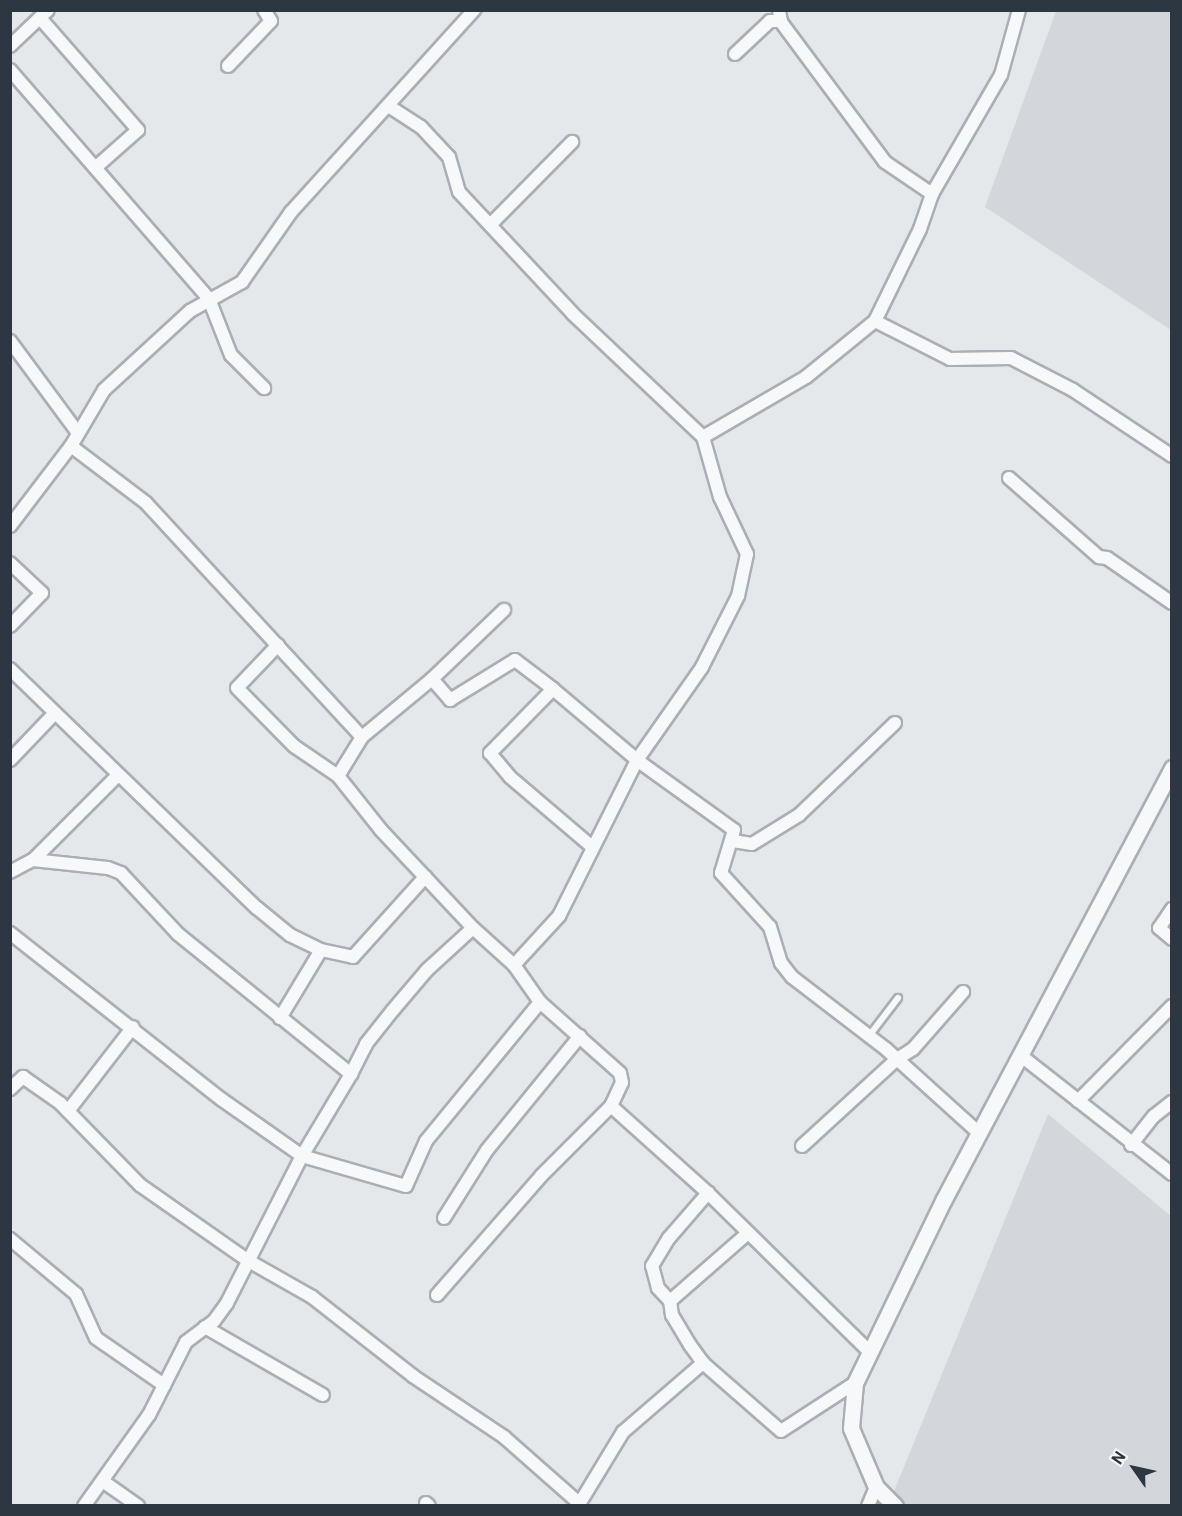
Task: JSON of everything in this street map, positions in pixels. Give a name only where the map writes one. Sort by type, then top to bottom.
[{"type":"street","points":[[228,66],[271,21],[264,10]]},
{"type":"street","points":[[10,526],[71,446],[115,378],[208,299],[242,282],[291,212],[390,106],[474,10]]},
{"type":"street","points":[[703,437],[806,377],[875,321],[920,229],[932,194],[1001,75],[1019,10]]},
{"type":"street","points":[[10,46],[44,14],[138,130],[95,168]]},
{"type":"street","points":[[735,54],[770,21],[780,16],[885,162],[932,194]]},
{"type":"street","points":[[10,70],[208,299],[231,355],[264,388]]},
{"type":"street","points":[[390,106],[421,127],[449,157],[459,192],[490,225],[612,353],[703,437],[720,497],[747,554],[738,596],[702,668],[637,760],[591,846],[559,916],[514,965]]},
{"type":"street","points":[[490,225],[572,142]]},
{"type":"street","points":[[875,321],[950,359],[1011,358],[1073,390],[1172,456]]},
{"type":"street","points":[[10,341],[78,433]]},
{"type":"street","points":[[71,446],[146,503],[362,737]]},
{"type":"street","points":[[1009,478],[1099,557],[1107,558],[1172,603]]},
{"type":"street","points":[[10,563],[42,593],[10,626]]},
{"type":"street","points":[[339,776],[362,737],[432,679],[504,610]]},
{"type":"street","points":[[278,645],[237,688],[294,746],[339,776],[352,796],[425,877],[473,928],[514,965],[540,1002],[620,1072],[622,1082],[611,1106],[541,1176],[437,1295]]},
{"type":"street","points":[[432,679],[450,700],[515,660],[554,689],[637,760],[734,830],[734,841],[721,873],[770,927],[781,963],[792,977],[897,1059],[979,1133]]},
{"type":"street","points":[[10,669],[256,908],[290,935],[321,950],[353,957],[425,877]]},
{"type":"street","points":[[554,689],[490,753],[510,777],[591,846]]},
{"type":"street","points":[[10,760],[54,714]]},
{"type":"street","points":[[734,841],[752,844],[800,814],[895,723]]},
{"type":"street","points":[[895,1506],[876,1486],[851,1428],[855,1383],[979,1133],[1172,768]]},
{"type":"street","points":[[10,872],[33,860],[118,775]]},
{"type":"street","points":[[33,860],[108,868],[121,873],[177,934],[351,1074]]},
{"type":"street","points":[[1172,909],[1159,928],[1172,939]]},
{"type":"street","points":[[84,1506],[104,1482],[164,1385],[186,1342],[205,1327],[227,1303],[302,1156],[351,1074],[366,1044],[427,970],[473,928]]},
{"type":"street","points":[[10,933],[133,1027],[221,1099],[302,1156],[405,1186],[426,1141],[540,1002]]},
{"type":"street","points":[[280,1018],[321,950]]},
{"type":"street","points":[[802,1146],[897,1059],[913,1049],[963,992]]},
{"type":"street","points":[[1078,1101],[1172,1006]]},
{"type":"street","points":[[68,1111],[133,1027]]},
{"type":"street","points":[[444,1218],[487,1150],[580,1036]]},
{"type":"street","points":[[1020,1055],[1131,1145],[1172,1174]]},
{"type":"street","points":[[10,1089],[23,1077],[68,1111],[140,1185],[247,1260],[312,1297],[413,1376],[504,1437],[579,1505],[623,1432],[703,1363]]},
{"type":"street","points":[[1131,1145],[1154,1116],[1172,1102]]},
{"type":"street","points":[[611,1106],[708,1193],[870,1352]]},
{"type":"street","points":[[708,1193],[669,1238],[652,1266],[658,1288],[670,1301],[678,1326],[703,1363],[781,1431],[855,1383]]},
{"type":"street","points":[[670,1301],[748,1233]]},
{"type":"street","points":[[10,1239],[76,1294],[96,1338],[164,1385]]},
{"type":"street","points":[[205,1327],[323,1395]]},
{"type":"street","points":[[104,1482],[138,1506]]},
{"type":"street","points":[[868,1506],[876,1486]]},
{"type":"lane","points":[[869,1036],[898,998]]},
{"type":"shaded area","points":[[1056,11],[1171,11],[1171,330],[985,207]]},
{"type":"shaded area","points":[[1048,1114],[1171,1216],[1171,1505],[888,1506]]}]
